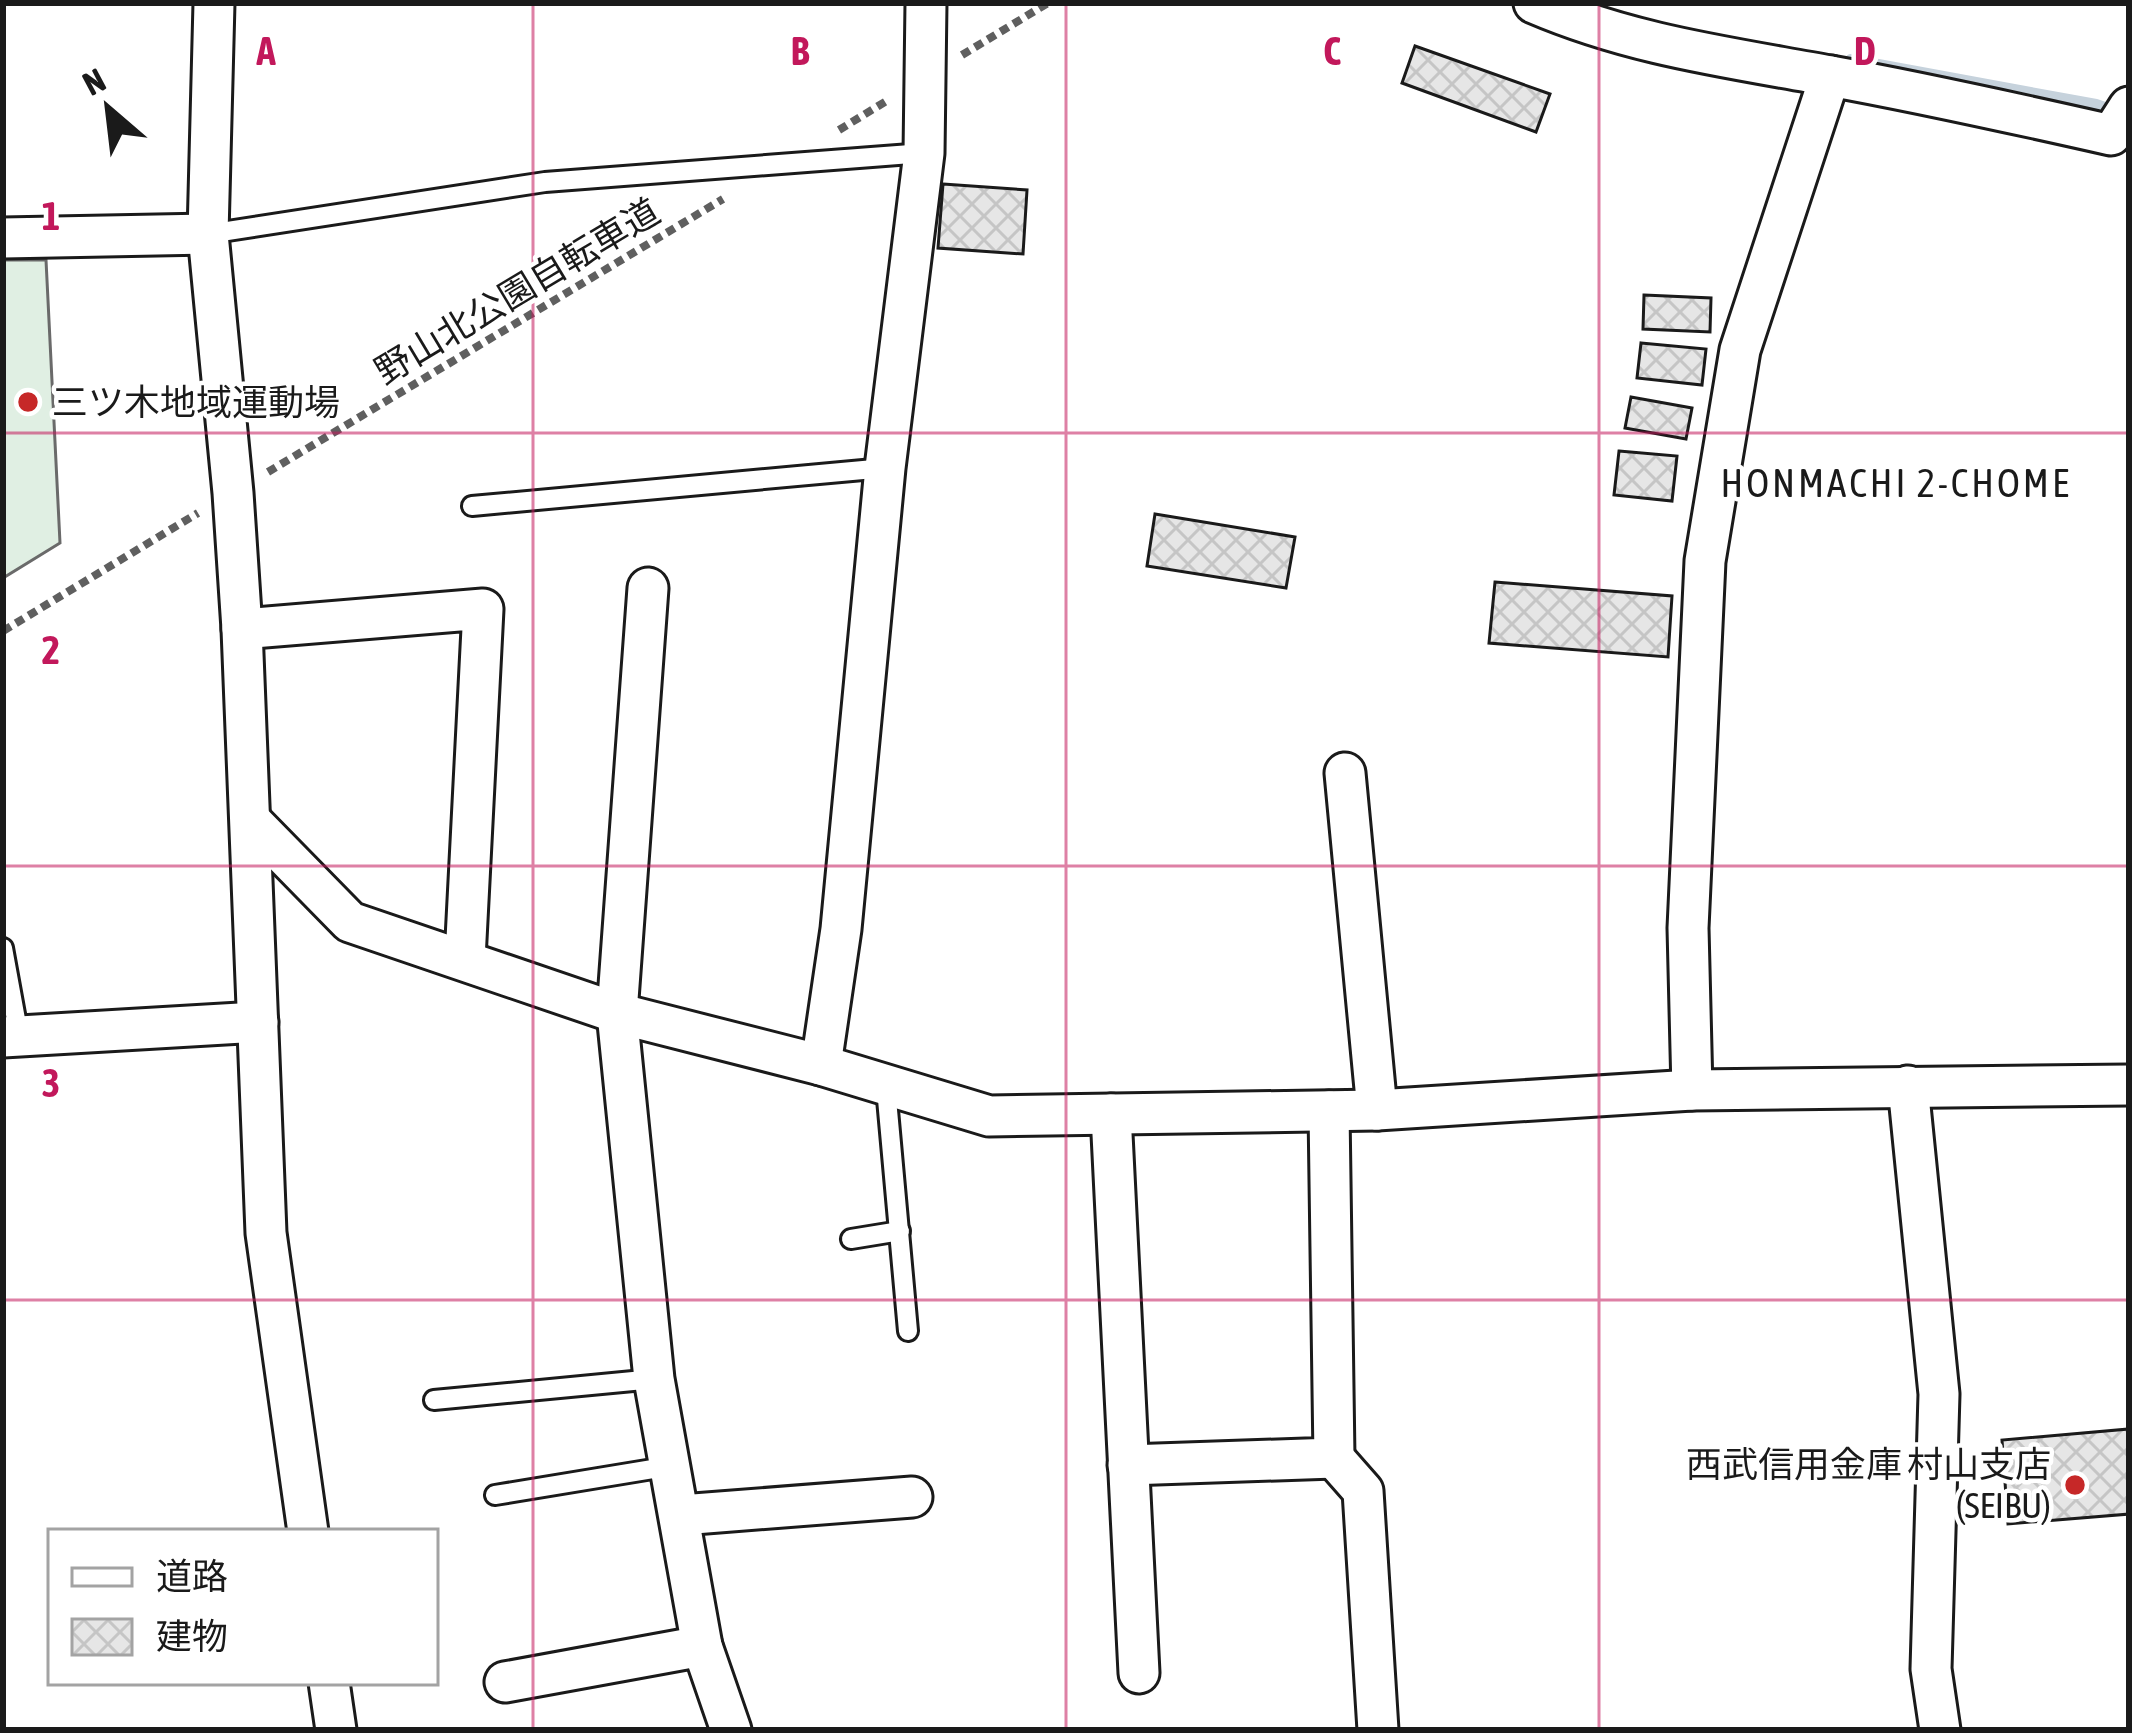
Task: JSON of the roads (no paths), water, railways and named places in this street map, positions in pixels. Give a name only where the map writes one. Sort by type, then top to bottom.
[{"type":"street","points":[[214,3],[208,234],[242,629],[266,1233],[308,1529]]},
{"type":"street","points":[[821,1065],[841,929],[885,469],[924,153],[926,3]]},
{"type":"street","points":[[1534,3],[1586,25],[1686,52],[2120,121]]},
{"type":"street","points":[[1692,1090],[1688,928],[1705,561],[1740,350],[1829,76]]},
{"type":"street","points":[[3,238],[208,234]]},
{"type":"street","points":[[648,588],[617,1013],[655,1379],[703,1646],[731,1730]]},
{"type":"street","points":[[242,629],[483,609],[465,959]]},
{"type":"street","points":[[1345,773],[1377,1110]]},
{"type":"street","points":[[252,821],[350,922],[617,1013],[821,1065],[989,1116],[1377,1110],[1692,1090],[2129,1085]]},
{"type":"street","points":[[11,1036],[258,1022]]},
{"type":"street","points":[[1908,1086],[1939,1394],[1930,1669],[1940,1730]]},
{"type":"street","points":[[1328,1111],[1334,1458],[1363,1491],[1378,1730]]},
{"type":"street","points":[[1111,1114],[1139,1673]]},
{"type":"street","points":[[1128,1465],[1334,1458]]},
{"type":"street","points":[[681,1515],[912,1497]]},
{"type":"street","points":[[505,1682],[703,1646]]},
{"type":"street","points":[[329,1685],[336,1730]]},
{"type":"lane","points":[[208,234],[545,182],[924,153]]},
{"type":"lane","points":[[472,506],[885,469]]},
{"type":"lane","points":[[3,948],[11,1036]]},
{"type":"lane","points":[[886,1088],[908,1331]]},
{"type":"lane","points":[[851,1239],[900,1231]]},
{"type":"lane","points":[[434,1400],[655,1379]]},
{"type":"lane","points":[[495,1495],[671,1466]]},
{"type":"waterway","points":[[1851,60],[2119,113]]},
{"type":"place","name":"三ツ木地域運動場","points":[[28,402]]},
{"type":"place","name":"西武信用金庫 村山支店 (SEIBU)","points":[[2075,1485]]},
{"type":"district","name":"HONMACHI 2-CHOME","points":[[1896,483]]}]
